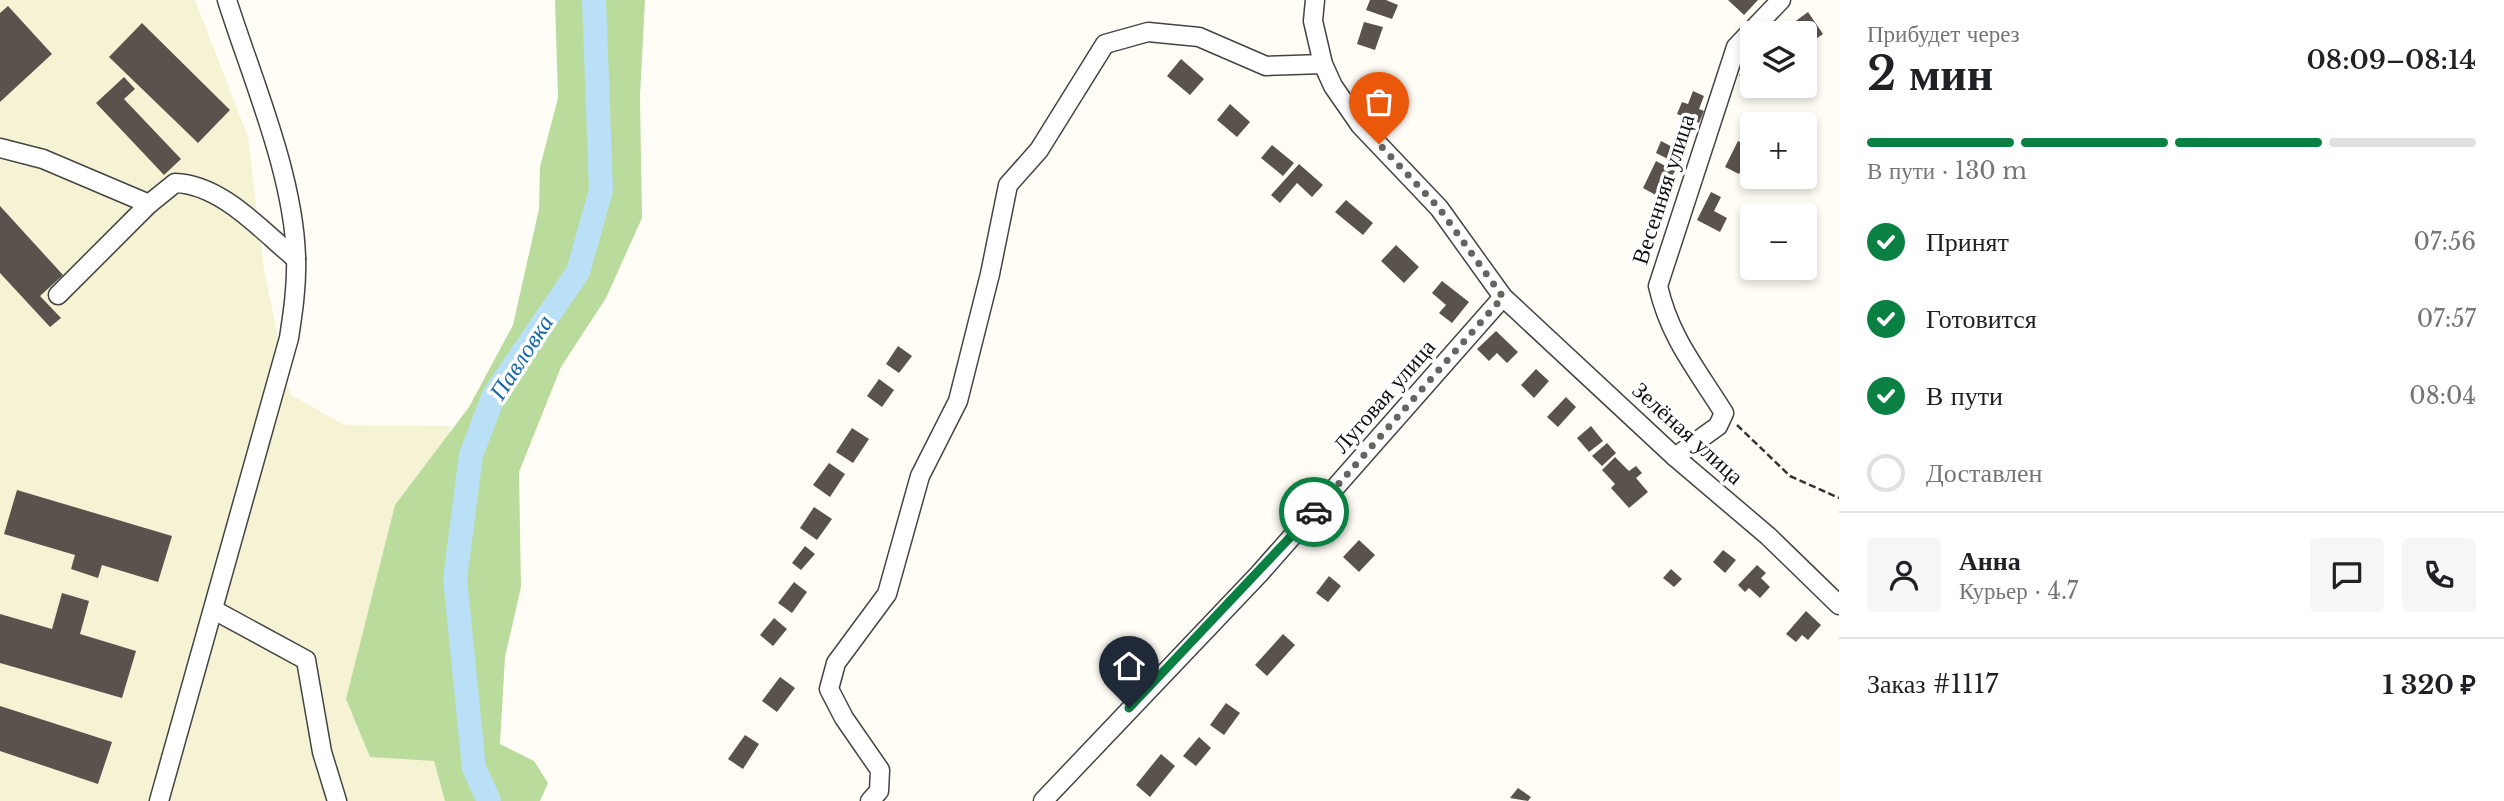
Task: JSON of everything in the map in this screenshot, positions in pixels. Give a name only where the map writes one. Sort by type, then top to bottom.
[{"type":"street","points":[[159,801],[289,338],[296,259],[285,183],[227,0]]},
{"type":"street","name":"Зелёная улица","points":[[1315,0],[1313,20],[1323,64],[1333,86],[1360,125],[1439,208],[1503,297],[1675,457],[1768,536],[1839,606]]},
{"type":"street","name":"Весенняя улица","points":[[1724,413],[1681,351],[1665,316],[1658,286],[1736,47],[1781,0]]},
{"type":"street","points":[[870,801],[879,791],[880,770],[844,718],[829,689],[836,663],[887,594],[920,476],[958,401],[990,274],[1008,185],[1039,150],[1105,44],[1148,32],[1199,37],[1266,66],[1323,64]]},
{"type":"street","points":[[0,148],[43,159],[149,204]]},
{"type":"street","points":[[58,295],[149,204],[175,183],[195,183],[238,211],[296,259]]},
{"type":"street","name":"Луговая улица","points":[[1043,801],[1259,574],[1503,297]]},
{"type":"street","points":[[1675,457],[1718,426],[1724,413]]},
{"type":"street","points":[[214,610],[306,660],[322,752],[337,801]]},
{"type":"path","points":[[1724,413],[1790,476],[1839,498]]},
{"type":"shaded area","points":[[0,0],[195,0],[248,137],[264,270],[290,394],[344,425],[450,426],[449,801],[0,801]]},
{"type":"green space","points":[[555,0],[645,0],[640,96],[642,218],[606,298],[561,367],[519,472],[521,587],[505,657],[500,744],[534,761],[548,783],[540,801],[445,801],[434,761],[370,757],[346,699],[395,505],[469,407],[513,325],[539,209],[540,167],[558,98]]},
{"type":"building","points":[[1370,0],[1386,0],[1398,5],[1392,19],[1366,10]]},
{"type":"building","points":[[1728,0],[1758,0],[1744,15]]},
{"type":"building","points":[[8,6],[52,54],[0,102],[0,13]]},
{"type":"building","points":[[1808,12],[1814,21],[1796,21]]},
{"type":"building","points":[[1364,22],[1383,27],[1375,50],[1357,44]]},
{"type":"building","points":[[142,23],[230,110],[198,143],[109,57]]},
{"type":"building","points":[[1817,25],[1823,34],[1817,38]]},
{"type":"building","points":[[1181,59],[1204,79],[1190,95],[1167,76]]},
{"type":"building","points":[[124,77],[135,89],[124,99],[181,159],[164,175],[96,103]]},
{"type":"building","points":[[1693,91],[1704,96],[1699,109],[1704,111],[1699,123],[1677,114],[1682,102],[1688,104]]},
{"type":"building","points":[[1230,104],[1250,122],[1237,137],[1217,120]]},
{"type":"building","points":[[1661,141],[1682,152],[1676,163],[1656,153]]},
{"type":"building","points":[[1738,141],[1740,142],[1739,174],[1725,167]]},
{"type":"building","points":[[1272,145],[1294,163],[1283,176],[1261,158]]},
{"type":"building","points":[[1656,161],[1675,171],[1661,198],[1643,188]]},
{"type":"building","points":[[1299,164],[1323,185],[1312,197],[1297,183],[1280,203],[1271,195]]},
{"type":"building","points":[[1711,192],[1721,197],[1714,211],[1727,218],[1720,232],[1697,220]]},
{"type":"building","points":[[1346,200],[1373,223],[1363,235],[1335,212]]},
{"type":"building","points":[[0,206],[63,275],[40,296],[61,318],[50,327],[0,273]]},
{"type":"building","points":[[1396,245],[1419,267],[1404,283],[1381,261]]},
{"type":"building","points":[[1442,281],[1469,302],[1452,323],[1439,313],[1446,305],[1432,293]]},
{"type":"building","points":[[1496,331],[1518,352],[1507,363],[1497,353],[1489,361],[1477,349]]},
{"type":"building","points":[[898,346],[912,356],[899,373],[886,364]]},
{"type":"building","points":[[1536,369],[1549,381],[1534,398],[1521,385]]},
{"type":"building","points":[[879,379],[894,390],[882,407],[867,396]]},
{"type":"building","points":[[1566,397],[1576,407],[1558,427],[1547,417]]},
{"type":"building","points":[[1591,426],[1603,441],[1589,452],[1577,438]]},
{"type":"building","points":[[852,428],[869,439],[853,463],[836,452]]},
{"type":"building","points":[[1607,443],[1616,453],[1602,466],[1592,456]]},
{"type":"building","points":[[1615,457],[1629,471],[1636,466],[1642,473],[1636,478],[1648,492],[1629,508],[1611,488],[1615,484],[1602,470]]},
{"type":"building","points":[[829,463],[845,474],[830,497],[813,485]]},
{"type":"building","points":[[17,490],[172,536],[158,582],[102,565],[98,578],[71,569],[75,555],[4,534]]},
{"type":"building","points":[[814,507],[832,519],[817,540],[800,528]]},
{"type":"building","points":[[1359,540],[1375,555],[1359,572],[1343,557]]},
{"type":"building","points":[[805,546],[815,554],[801,570],[792,563]]},
{"type":"building","points":[[1723,550],[1736,560],[1725,573],[1713,562]]},
{"type":"building","points":[[1757,565],[1766,573],[1761,578],[1770,587],[1760,598],[1749,588],[1745,592],[1738,585]]},
{"type":"building","points":[[1671,569],[1682,579],[1674,587],[1663,578]]},
{"type":"building","points":[[1329,576],[1341,586],[1328,602],[1316,593]]},
{"type":"building","points":[[794,582],[807,592],[792,613],[778,603]]},
{"type":"building","points":[[62,593],[89,601],[80,634],[136,651],[122,698],[0,663],[0,614],[52,629]]},
{"type":"building","points":[[1806,611],[1821,625],[1808,640],[1802,635],[1796,642],[1786,634]]},
{"type":"building","points":[[774,618],[787,629],[773,646],[760,635]]},
{"type":"building","points":[[1283,634],[1295,645],[1267,676],[1255,665]]},
{"type":"building","points":[[780,677],[795,688],[777,712],[762,701]]},
{"type":"building","points":[[1226,703],[1240,713],[1224,735],[1210,725]]},
{"type":"building","points":[[0,706],[112,742],[98,784],[0,751]]},
{"type":"building","points":[[745,735],[759,744],[743,769],[728,759]]},
{"type":"building","points":[[1199,737],[1211,748],[1196,766],[1183,756]]},
{"type":"building","points":[[1161,754],[1175,766],[1150,797],[1136,785]]},
{"type":"building","points":[[1518,788],[1531,797],[1528,801],[1510,798]]},
{"type":"waterway","name":"Павловка","points":[[489,801],[474,768],[455,579],[471,455],[494,395],[578,272],[601,190],[594,0]]},
{"type":"way so far","points":[[1314,512],[1503,297],[1439,208],[1379,144]]},
{"type":"route","points":[[1129,708],[1259,574],[1314,512]]}]
